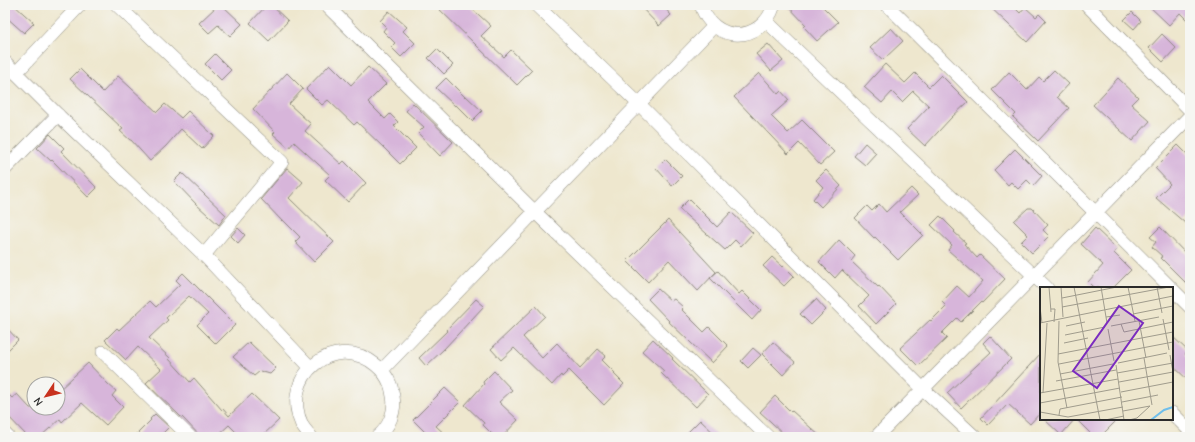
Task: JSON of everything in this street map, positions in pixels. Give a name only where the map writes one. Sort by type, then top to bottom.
[{"type":"street","points":[[16,73],[80,5]]},
{"type":"street","points":[[117,5],[282,162],[204,255]]},
{"type":"street","points":[[326,5],[535,212],[768,437]]},
{"type":"street","points":[[536,5],[639,104],[923,389],[975,437]]},
{"type":"street","points":[[701,5],[706,16],[714,26],[729,34],[737,35],[746,34],[760,27],[766,21],[774,5]]},
{"type":"street","points":[[887,5],[1171,287]]},
{"type":"street","points":[[1087,5],[1190,110]]},
{"type":"street","points":[[766,21],[1046,287]]},
{"type":"street","points":[[382,370],[714,26]]},
{"type":"street","points":[[5,62],[204,255],[310,367]]},
{"type":"street","points":[[5,169],[58,115]]},
{"type":"street","points":[[876,437],[1190,116]]},
{"type":"street","points":[[1173,289],[1190,307]]},
{"type":"street","points":[[103,352],[190,437]]},
{"type":"street","points":[[311,437],[303,426],[297,413],[296,406],[298,388],[301,380],[310,367],[326,356],[340,353],[358,355],[369,360],[382,370],[390,385],[393,399],[391,418],[382,436]]},
{"type":"street","points":[[1173,414],[1190,431]]},
{"type":"street","points":[[5,434],[8,437]]},
{"type":"building","points":[[5,5],[14,5],[34,23],[24,33],[5,16]]},
{"type":"building","points":[[218,5],[222,5],[242,24],[230,36],[218,25],[209,33],[199,23]]},
{"type":"building","points":[[267,5],[271,5],[288,21],[269,41],[250,23]]},
{"type":"building","points":[[435,5],[468,5],[491,26],[481,36],[504,57],[511,50],[532,70],[517,85]]},
{"type":"building","points":[[639,5],[662,5],[671,15],[659,26]]},
{"type":"building","points":[[787,5],[821,5],[838,22],[817,41],[804,27],[806,25]]},
{"type":"building","points":[[988,5],[1012,5],[1020,13],[1025,7],[1036,17],[1039,14],[1046,21],[1027,42]]},
{"type":"building","points":[[1148,5],[1190,5],[1190,23],[1180,13],[1169,25]]},
{"type":"building","points":[[389,11],[407,27],[403,31],[415,43],[401,57],[391,47],[395,43],[383,31],[386,27],[380,21]]},
{"type":"building","points":[[1132,12],[1141,21],[1134,29],[1124,20]]},
{"type":"building","points":[[891,28],[903,41],[883,60],[870,48]]},
{"type":"building","points":[[1162,34],[1176,48],[1163,62],[1149,48]]},
{"type":"building","points":[[768,44],[783,61],[771,71],[756,54]]},
{"type":"building","points":[[437,49],[453,65],[444,74],[428,58]]},
{"type":"building","points":[[215,54],[231,70],[221,80],[205,64]]},
{"type":"building","points":[[330,64],[351,85],[368,67],[386,84],[368,102],[385,119],[390,114],[398,122],[394,126],[416,148],[400,164],[357,122],[354,125],[328,100],[322,105],[306,89]]},
{"type":"building","points":[[885,64],[905,83],[915,73],[929,87],[941,75],[968,102],[925,146],[907,129],[929,106],[913,91],[902,102],[892,92],[882,103],[864,87]]},
{"type":"building","points":[[80,69],[103,92],[118,76],[157,112],[165,104],[181,118],[188,111],[214,136],[202,149],[181,129],[150,161],[131,140],[120,131],[123,129],[70,79]]},
{"type":"building","points":[[1054,70],[1069,84],[1057,97],[1069,108],[1038,141],[1013,117],[1016,114],[992,90],[1009,72],[1027,90],[1039,77],[1043,81]]},
{"type":"building","points":[[287,73],[303,89],[289,104],[311,124],[305,131],[341,164],[344,161],[366,183],[348,202],[325,180],[330,175],[294,142],[289,148],[273,134],[275,132],[253,109]]},
{"type":"building","points":[[759,73],[778,94],[781,91],[789,100],[771,116],[788,133],[802,120],[834,152],[820,165],[799,143],[788,154],[734,97]]},
{"type":"building","points":[[446,78],[482,111],[472,121],[436,88]]},
{"type":"building","points":[[1118,78],[1138,97],[1131,104],[1150,121],[1132,141],[1093,105]]},
{"type":"building","points":[[413,103],[453,142],[440,156],[418,133],[424,127],[406,111]]},
{"type":"building","points":[[50,134],[64,148],[61,151],[97,188],[88,197],[52,160],[51,161],[37,148]]},
{"type":"building","points":[[865,143],[876,153],[865,165],[854,156]]},
{"type":"building","points":[[1178,145],[1190,157],[1190,217],[1185,223],[1156,198],[1170,184],[1155,168]]},
{"type":"building","points":[[1015,149],[1042,176],[1033,186],[1027,180],[1018,189],[1011,182],[1008,185],[994,170]]},
{"type":"building","points":[[665,159],[682,176],[672,186],[656,168]]},
{"type":"building","points":[[287,168],[303,182],[289,198],[334,242],[314,262],[295,242],[300,237],[261,199]]},
{"type":"building","points":[[826,170],[841,186],[821,207],[813,199],[823,187],[816,180]]},
{"type":"building","points":[[182,173],[226,215],[219,225],[174,181]]},
{"type":"building","points":[[911,188],[918,195],[900,212],[923,235],[898,260],[855,218],[867,206],[872,211],[879,204],[886,212]]},
{"type":"building","points":[[689,199],[717,227],[731,212],[753,233],[741,246],[735,240],[725,250],[679,209]]},
{"type":"building","points":[[1028,208],[1032,208],[1048,225],[1043,230],[1049,236],[1032,253],[1021,242],[1028,235],[1014,221]]},
{"type":"building","points":[[940,216],[966,243],[964,244],[977,258],[980,255],[1005,279],[961,322],[957,318],[942,333],[947,338],[918,366],[900,348],[946,306],[942,302],[957,286],[969,297],[983,281],[948,250],[952,245],[931,225]]},
{"type":"building","points":[[668,220],[716,272],[698,291],[669,260],[648,282],[627,261]]},
{"type":"building","points":[[1160,227],[1190,258],[1190,287],[1152,247],[1156,242],[1150,237]]},
{"type":"building","points":[[238,228],[245,235],[238,243],[231,236]]},
{"type":"building","points":[[1095,228],[1117,249],[1114,253],[1131,270],[1114,287],[1093,287],[1088,282],[1103,265],[1081,244]]},
{"type":"building","points":[[839,240],[855,256],[851,261],[878,287],[879,286],[896,304],[876,324],[859,306],[869,296],[842,270],[835,278],[819,262]]},
{"type":"building","points":[[772,257],[794,276],[784,286],[763,266]]},
{"type":"building","points":[[718,271],[739,294],[742,291],[761,310],[752,320],[710,278]]},
{"type":"building","points":[[183,273],[235,325],[216,344],[197,325],[208,314],[189,296],[166,318],[168,320],[149,338],[170,358],[169,359],[190,382],[194,378],[229,416],[252,394],[279,420],[261,437],[241,437],[229,425],[216,437],[201,437],[146,383],[161,369],[138,347],[126,360],[105,340],[117,328],[119,330],[150,301],[156,307],[180,284],[176,280]]},
{"type":"building","points":[[658,289],[671,301],[674,299],[683,307],[681,309],[704,332],[709,327],[728,346],[712,363],[668,321],[648,299]]},
{"type":"building","points":[[476,299],[484,306],[426,366],[419,358],[447,331],[446,330]]},
{"type":"building","points":[[816,299],[826,310],[811,325],[800,314]]},
{"type":"building","points":[[536,306],[545,316],[523,337],[542,358],[557,343],[580,368],[598,349],[606,356],[602,360],[624,384],[604,405],[569,370],[562,377],[561,375],[552,385],[514,348],[501,360],[491,349]]},
{"type":"building","points":[[5,326],[18,340],[5,353]]},
{"type":"building","points":[[990,336],[1011,359],[961,408],[947,393],[991,352],[983,343]]},
{"type":"building","points":[[1173,337],[1188,351],[1185,354],[1190,358],[1190,382],[1173,366]]},
{"type":"building","points":[[653,339],[708,394],[696,407],[661,373],[664,371],[642,351]]},
{"type":"building","points":[[249,342],[276,368],[270,374],[260,371],[254,376],[233,357]]},
{"type":"building","points":[[773,342],[795,362],[783,375],[762,354]]},
{"type":"building","points":[[753,348],[761,355],[748,368],[741,361]]},
{"type":"building","points":[[1040,354],[1040,413],[1030,424],[1008,404],[988,425],[981,418]]},
{"type":"building","points":[[88,363],[116,391],[112,396],[123,407],[106,425],[82,403],[62,422],[60,419],[40,437],[28,437],[5,413],[5,391],[12,398],[17,394],[26,404],[26,416],[66,416],[66,384]]},
{"type":"building","points":[[494,371],[512,390],[499,402],[518,420],[502,437],[495,437],[483,425],[484,423],[465,405],[484,384],[483,382]]},
{"type":"building","points":[[445,388],[460,402],[436,426],[448,437],[430,437],[413,420]]},
{"type":"building","points":[[775,396],[791,412],[792,411],[821,437],[787,437],[760,412]]},
{"type":"building","points":[[155,414],[169,427],[159,437],[134,437],[151,420],[150,419]]},
{"type":"building","points":[[700,420],[718,437],[683,437]]},
{"type":"building","points":[[1045,420],[1074,420],[1061,435]]},
{"type":"building","points":[[1077,420],[1117,420],[1100,437],[1094,437]]}]
